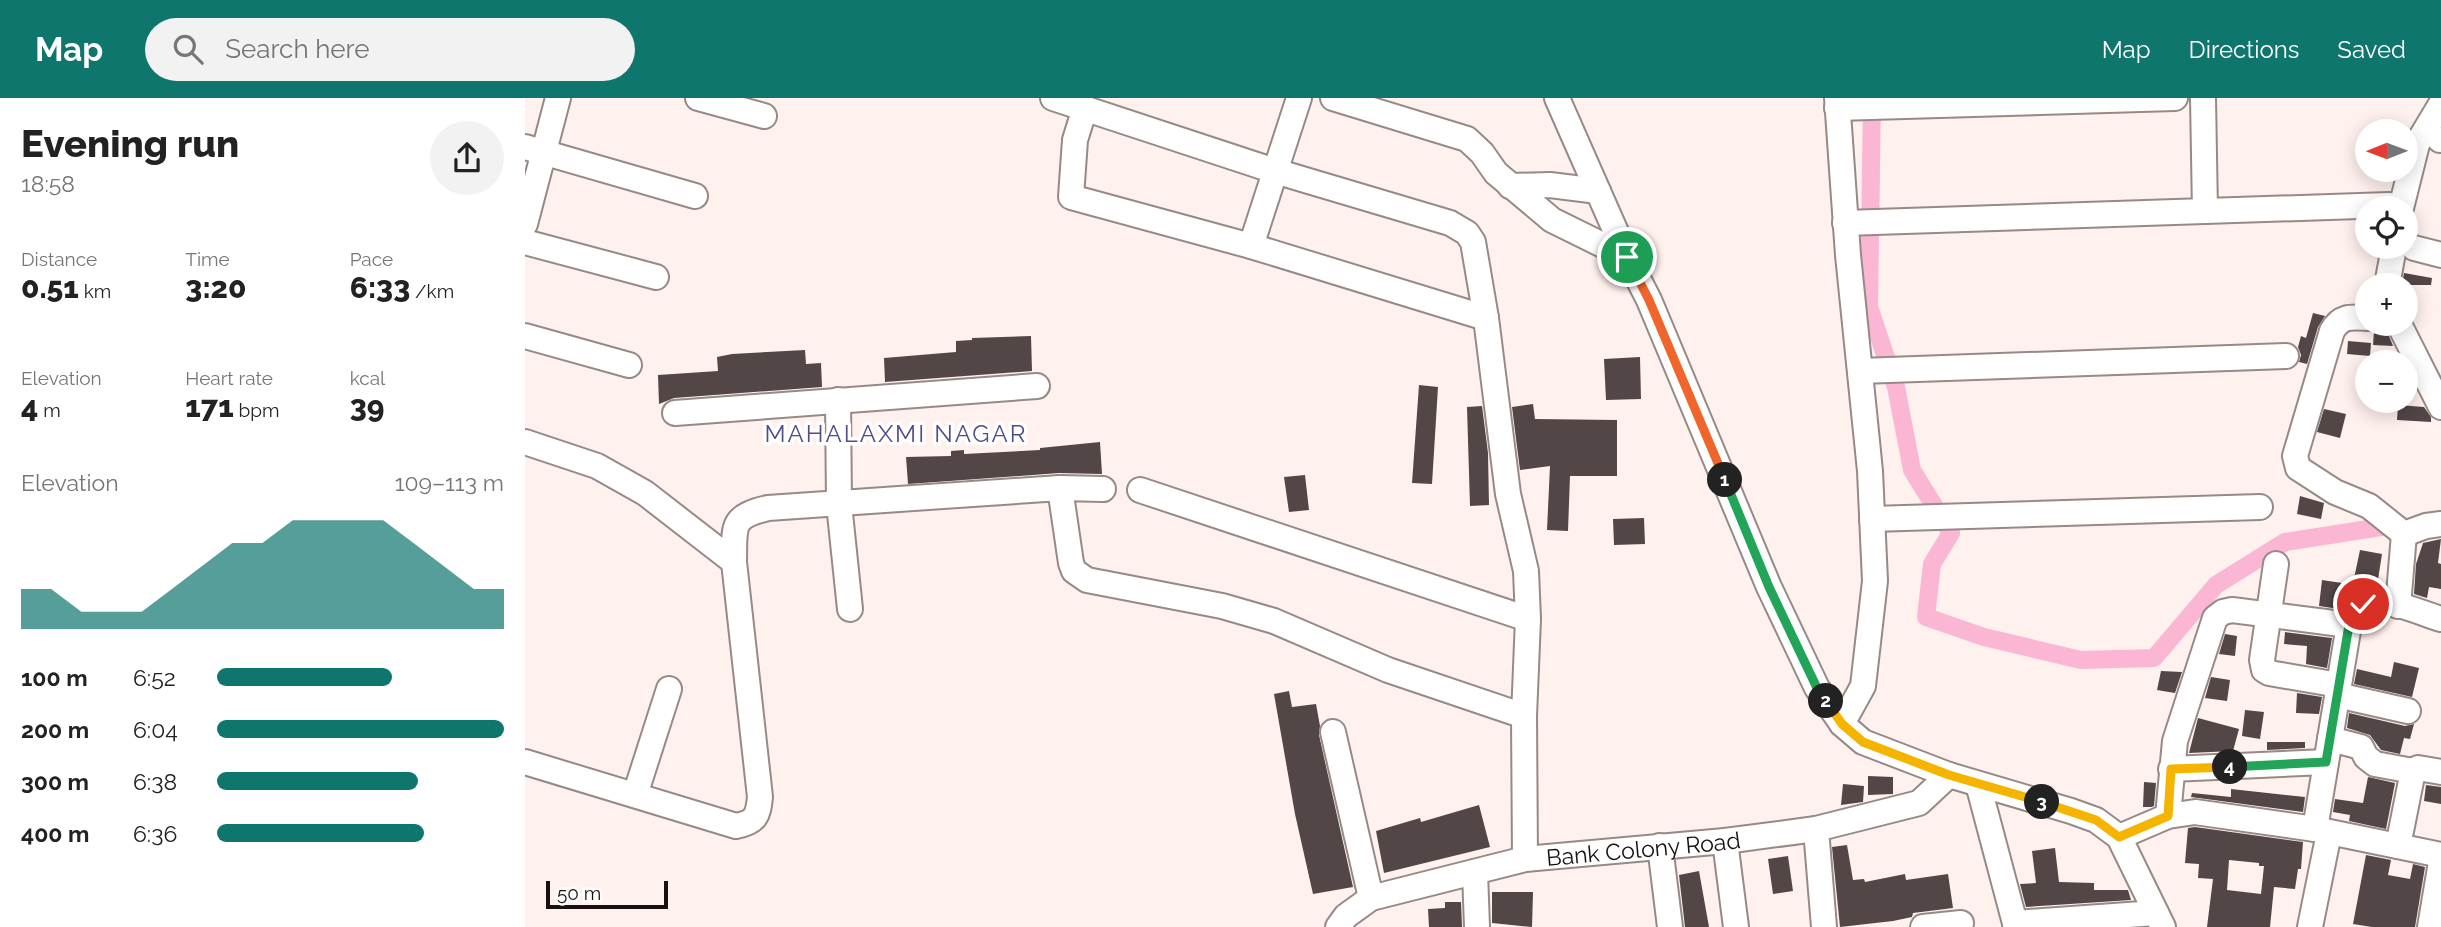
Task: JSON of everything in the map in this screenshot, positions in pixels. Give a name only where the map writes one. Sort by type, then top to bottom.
[{"type":"street","points":[[525,224],[534,150],[558,98]]},
{"type":"street","points":[[698,98],[764,116]]},
{"type":"street","points":[[1053,98],[1275,171],[1458,226],[1473,242],[1486,318],[1509,494],[1526,571],[1528,619],[1524,716],[1525,859]]},
{"type":"street","points":[[1251,246],[1299,98]]},
{"type":"street","points":[[1333,98],[1467,139],[1510,186],[1552,220],[1627,257]]},
{"type":"street","points":[[1557,98],[1627,257],[1649,300],[1786,623],[1817,688],[1842,724],[1863,742],[1949,775],[2096,820],[2119,837],[2160,920],[2015,925],[1978,784]]},
{"type":"street","points":[[1842,724],[1863,686],[1875,581],[1870,471],[1837,103],[2175,98]]},
{"type":"street","points":[[2203,98],[2206,211]]},
{"type":"street","points":[[2399,196],[2417,144],[2441,104]]},
{"type":"street","points":[[1085,108],[1075,140],[1071,197],[1251,246],[1486,318]]},
{"type":"street","points":[[534,150],[695,196]]},
{"type":"street","points":[[1510,186],[1550,185],[1598,191]]},
{"type":"street","points":[[1846,223],[2355,208]]},
{"type":"street","points":[[525,242],[656,277]]},
{"type":"street","points":[[2418,251],[2441,255]]},
{"type":"street","points":[[2355,317],[2337,321],[2332,331],[2295,456],[2298,468],[2308,476],[2335,492],[2369,506],[2404,533]]},
{"type":"street","points":[[525,336],[629,365]]},
{"type":"street","points":[[2405,336],[2441,407]]},
{"type":"street","points":[[1860,371],[2286,356]]},
{"type":"street","points":[[675,413],[1037,387]]},
{"type":"street","points":[[838,400],[839,504],[850,609]]},
{"type":"street","points":[[525,442],[597,466],[633,486],[676,515],[734,562]]},
{"type":"street","points":[[1061,488],[1072,563],[1074,571],[1080,577],[1222,606],[1274,621],[1388,670],[1524,716]]},
{"type":"street","points":[[525,762],[736,826],[749,823],[759,813],[760,797],[734,562],[735,529],[739,519],[748,513],[768,508],[1061,488],[1103,489]]},
{"type":"street","points":[[1140,491],[1528,619]]},
{"type":"street","points":[[1872,519],[2260,507]]},
{"type":"street","points":[[2404,533],[2441,524]]},
{"type":"street","points":[[2398,606],[2404,533]]},
{"type":"street","points":[[2276,564],[2262,660],[2264,670],[2408,711]]},
{"type":"street","points":[[2310,927],[2322,831],[2328,750],[2352,616],[2363,604],[2371,601],[2441,619]]},
{"type":"street","points":[[2168,816],[2175,741],[2215,618],[2232,610],[2349,625]]},
{"type":"street","points":[[635,795],[669,689]]},
{"type":"street","points":[[1333,732],[1371,898]]},
{"type":"street","points":[[2171,769],[2361,747],[2375,764],[2413,771],[2419,768],[2441,772]]},
{"type":"street","points":[[2398,846],[2413,771]]},
{"type":"street","name":"Bank Colony Road","points":[[1338,927],[1346,916],[1371,898],[1525,859],[1725,841],[1816,829],[1919,803],[1949,775]]},
{"type":"street","points":[[2119,837],[2168,816],[2195,812],[2322,831],[2441,855]]},
{"type":"street","points":[[1816,829],[1824,927]]},
{"type":"street","points":[[1725,841],[1736,927]]},
{"type":"street","points":[[1660,846],[1670,927]]},
{"type":"street","points":[[2430,927],[2441,862]]},
{"type":"street","points":[[1475,872],[1477,927]]},
{"type":"street","points":[[1923,927],[1961,922]]},
{"type":"building","points":[[2418,276],[2432,278],[2431,285],[2418,285]]},
{"type":"building","points":[[2313,313],[2325,316],[2318,327],[2307,364],[2299,362],[2301,355],[2298,347],[2301,336],[2306,338]]},
{"type":"building","points":[[1031,336],[1032,371],[885,382],[884,358],[956,352],[956,341],[972,338]]},
{"type":"building","points":[[2374,336],[2389,336],[2393,346],[2373,345]]},
{"type":"building","points":[[2348,341],[2371,343],[2370,350],[2355,350],[2355,355],[2347,354]]},
{"type":"building","points":[[805,350],[806,364],[821,363],[822,387],[674,398],[659,404],[658,375],[718,371],[717,357],[732,354]]},
{"type":"building","points":[[1640,357],[1641,399],[1606,400],[1604,359]]},
{"type":"building","points":[[1419,385],[1438,387],[1432,484],[1412,483]]},
{"type":"building","points":[[1533,404],[1535,419],[1617,420],[1617,476],[1570,476],[1568,531],[1547,530],[1550,466],[1520,470],[1512,407]]},
{"type":"building","points":[[1482,406],[1488,453],[1489,505],[1470,506],[1467,407]]},
{"type":"building","points":[[2418,407],[2424,407],[2431,417],[2431,422],[2397,420],[2397,413],[2418,413]]},
{"type":"building","points":[[2324,409],[2346,414],[2340,438],[2317,432]]},
{"type":"building","points":[[1100,442],[1102,474],[1059,473],[908,484],[906,457],[951,456],[951,451],[964,450],[964,454],[1040,450]]},
{"type":"building","points":[[1305,475],[1309,510],[1289,512],[1284,477]]},
{"type":"building","points":[[2300,496],[2324,503],[2321,519],[2297,514]]},
{"type":"building","points":[[1644,518],[1645,544],[1614,545],[1613,519]]},
{"type":"building","points":[[2441,539],[2438,563],[2441,564],[2441,589],[2429,587],[2427,598],[2414,594],[2416,564],[2423,543]]},
{"type":"building","points":[[2360,550],[2382,554],[2377,586],[2352,588]]},
{"type":"building","points":[[2322,580],[2342,583],[2339,609],[2319,606]]},
{"type":"building","points":[[2285,632],[2332,638],[2327,668],[2306,664],[2307,646],[2284,644]]},
{"type":"building","points":[[2225,634],[2237,636],[2235,656],[2219,654]]},
{"type":"building","points":[[2394,662],[2419,668],[2412,697],[2354,684],[2357,669],[2391,677]]},
{"type":"building","points":[[2161,671],[2182,672],[2175,693],[2157,690]]},
{"type":"building","points":[[2211,677],[2230,680],[2227,701],[2205,698]]},
{"type":"building","points":[[1289,691],[1292,707],[1316,704],[1319,735],[1353,887],[1313,894],[1295,814],[1274,694]]},
{"type":"building","points":[[2297,693],[2322,697],[2319,714],[2296,713]]},
{"type":"building","points":[[2245,710],[2264,712],[2260,739],[2242,736]]},
{"type":"building","points":[[2349,713],[2405,726],[2414,724],[2410,739],[2404,738],[2400,754],[2381,750],[2370,735],[2347,728]]},
{"type":"building","points":[[2198,718],[2239,729],[2233,751],[2189,753]]},
{"type":"building","points":[[2267,742],[2305,742],[2305,748],[2267,750]]},
{"type":"building","points":[[1868,776],[1893,777],[1893,794],[1868,795]]},
{"type":"building","points":[[2368,777],[2395,783],[2386,829],[2349,821],[2350,815],[2333,812],[2335,799],[2363,803]]},
{"type":"building","points":[[2144,782],[2156,783],[2154,806],[2143,807]]},
{"type":"building","points":[[1843,784],[1864,786],[1863,802],[1841,805]]},
{"type":"building","points":[[2426,785],[2441,787],[2441,804],[2424,801]]},
{"type":"building","points":[[2231,789],[2305,797],[2303,812],[2191,797],[2192,793],[2231,797]]},
{"type":"building","points":[[1479,805],[1490,847],[1384,873],[1376,831],[1420,818],[1421,822]]},
{"type":"building","points":[[2188,828],[2303,842],[2301,869],[2298,869],[2295,889],[2274,887],[2270,927],[2207,927],[2213,879],[2198,878],[2199,864],[2185,863]],"holes":[[[2229,860],[2259,863],[2259,866],[2264,866],[2261,894],[2227,890]]]},
{"type":"building","points":[[1847,845],[1853,880],[1864,879],[1865,882],[1905,874],[1906,880],[1948,874],[1953,908],[1913,913],[1912,917],[1893,921],[1840,927],[1832,847]]},
{"type":"building","points":[[2055,848],[2059,882],[2094,883],[2094,890],[2128,890],[2131,900],[2026,907],[2020,884],[2036,883],[2032,851]]},
{"type":"building","points":[[2366,855],[2391,860],[2388,875],[2410,879],[2413,864],[2425,867],[2415,927],[2353,924]]},
{"type":"building","points":[[1788,856],[1793,891],[1773,894],[1768,859]]},
{"type":"building","points":[[1699,871],[1709,927],[1685,927],[1679,875]]},
{"type":"building","points":[[1492,892],[1533,892],[1532,927],[1492,923]]},
{"type":"building","points":[[1445,902],[1461,902],[1462,927],[1429,927],[1428,909],[1445,908]]},
{"type":"waterway","points":[[1872,98],[1869,307],[1896,387],[1912,470],[1951,533],[1932,564],[1926,617],[1984,637],[2081,660],[2154,658],[2216,585],[2285,542],[2400,524]]},
{"type":"district","name":"MAHALAXMI NAGAR","points":[[896,433]]},
{"type":"route","points":[[1627,257],[1649,300],[1769,587],[1817,688],[1842,724],[1863,742],[1949,775],[2096,820],[2119,837],[2168,816],[2171,769],[2326,762],[2349,625],[2352,616],[2363,604]]}]
